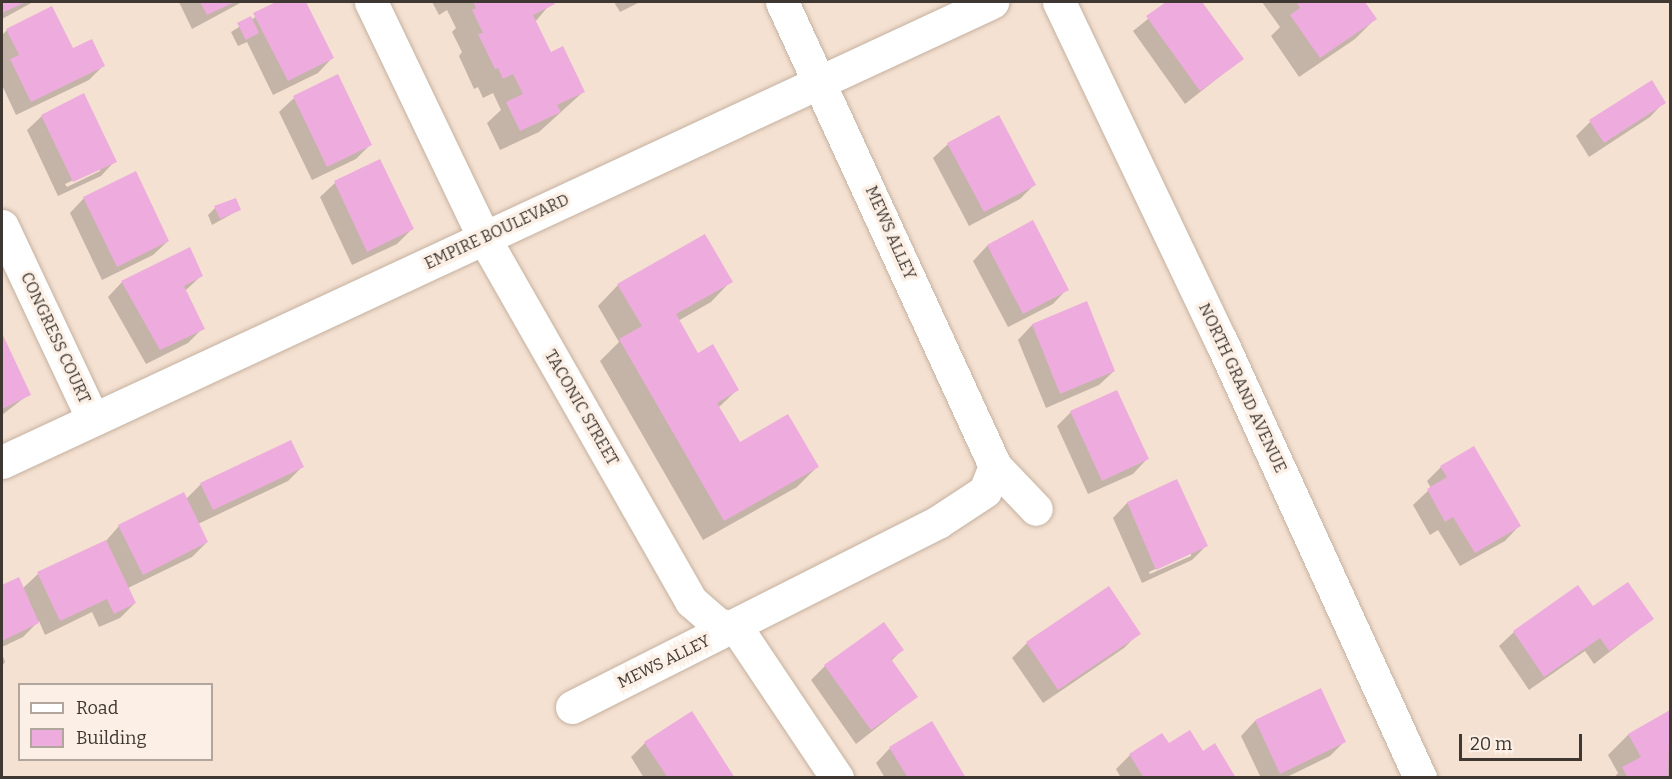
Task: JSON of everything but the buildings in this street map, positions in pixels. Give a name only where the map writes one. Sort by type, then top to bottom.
[{"type":"street","name":"TACONIC STREET","points":[[371,2],[484,238],[691,601],[719,625],[736,627]]},
{"type":"street","name":"MEWS ALLEY","points":[[782,2],[821,81],[995,466],[1036,509]]},
{"type":"street","name":"EMPIRE BOULEVARD","points":[[2,462],[992,2]]},
{"type":"street","name":"NORTH GRAND AVENUE","points":[[1059,2],[1221,341],[1419,777]]},
{"type":"street","name":"CONGRESS COURT","points":[[2,226],[93,419]]},
{"type":"street","name":"MEWS ALLEY","points":[[572,707],[736,627],[938,522],[985,491],[995,466]]},
{"type":"street","points":[[736,627],[837,777]]}]
